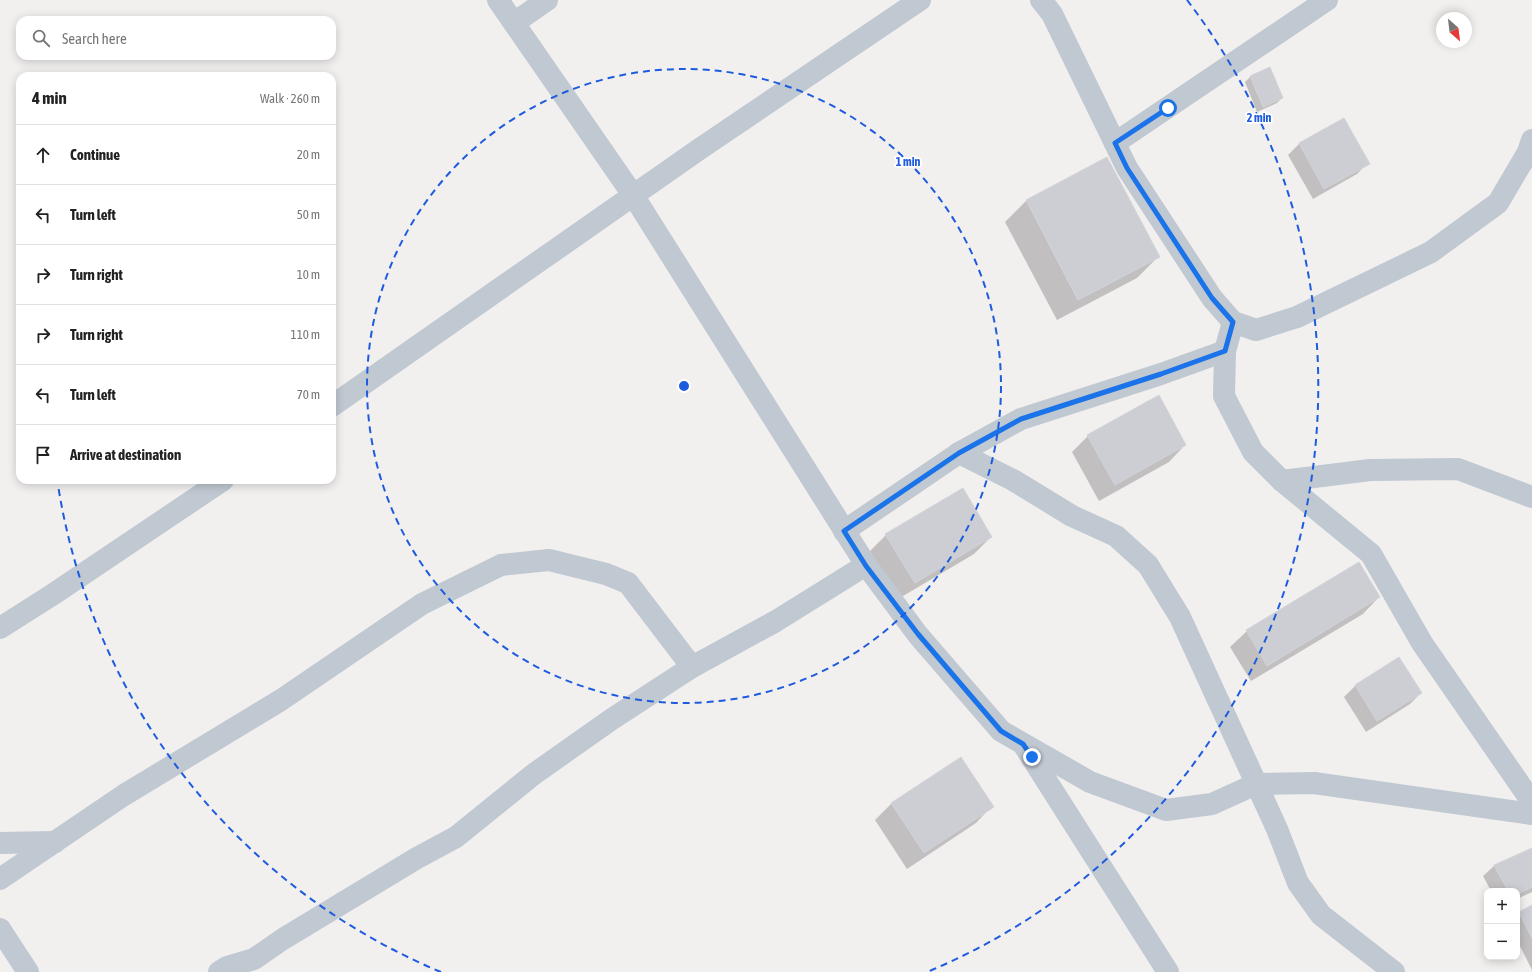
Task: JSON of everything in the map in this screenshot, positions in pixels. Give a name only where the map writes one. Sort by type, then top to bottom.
[{"type":"street","points":[[498,0],[633,196],[866,566],[918,634],[1001,731],[1090,782],[1166,810],[1212,804],[1256,784],[1314,783],[1532,814]]},
{"type":"street","points":[[514,23],[547,0]]},
{"type":"street","points":[[336,403],[701,148],[920,0]]},
{"type":"street","points":[[1040,0],[1052,14],[1127,168],[1208,291],[1233,322],[1256,330],[1297,317],[1432,252],[1498,203],[1528,152],[1532,140]]},
{"type":"street","points":[[1115,143],[1327,0]]},
{"type":"street","points":[[1233,322],[1225,351],[1224,396],[1253,452],[1282,481],[1371,554],[1422,643],[1532,802]]},
{"type":"street","points":[[844,531],[959,453],[1021,419],[1161,374],[1225,351]]},
{"type":"street","points":[[959,453],[1013,480],[1072,516],[1116,536],[1148,565],[1180,617],[1277,829],[1298,883],[1321,915],[1394,972]]},
{"type":"street","points":[[1282,481],[1370,470],[1458,469],[1532,497]]},
{"type":"street","points":[[0,628],[52,596],[217,484]]},
{"type":"street","points":[[0,879],[124,795],[281,700],[422,604],[501,565],[549,560],[606,574],[628,583],[692,667]]},
{"type":"street","points":[[219,972],[228,967],[254,959],[283,939],[410,862],[456,837],[534,774],[612,719],[692,667],[776,621],[866,566]]},
{"type":"street","points":[[1023,744],[1168,972]]},
{"type":"street","points":[[0,843],[55,842]]},
{"type":"street","points":[[0,929],[28,972]]},
{"type":"building","points":[[1270,67],[1283,98],[1263,107],[1250,76]]},
{"type":"building","points":[[1344,118],[1370,164],[1324,189],[1299,143]]},
{"type":"building","points":[[1107,157],[1160,257],[1078,300],[1026,200]]},
{"type":"building","points":[[1159,395],[1186,445],[1115,485],[1087,435]]},
{"type":"building","points":[[963,488],[992,537],[915,583],[885,534]]},
{"type":"building","points":[[1359,562],[1380,597],[1267,666],[1246,630]]},
{"type":"building","points":[[1399,657],[1422,693],[1377,721],[1355,685]]},
{"type":"building","points":[[961,757],[994,807],[924,853],[891,803]]},
{"type":"building","points":[[1532,848],[1532,887],[1520,893],[1520,888],[1506,888],[1494,865]]},
{"type":"building","points":[[1532,905],[1532,938],[1520,914],[1520,911]]},
{"type":"route","points":[[1032,757],[1023,744],[1001,731],[918,634],[891,596],[866,566],[844,531],[959,453],[1021,419],[1161,374],[1225,351],[1233,322],[1212,298],[1127,168],[1115,143],[1168,108]]}]
